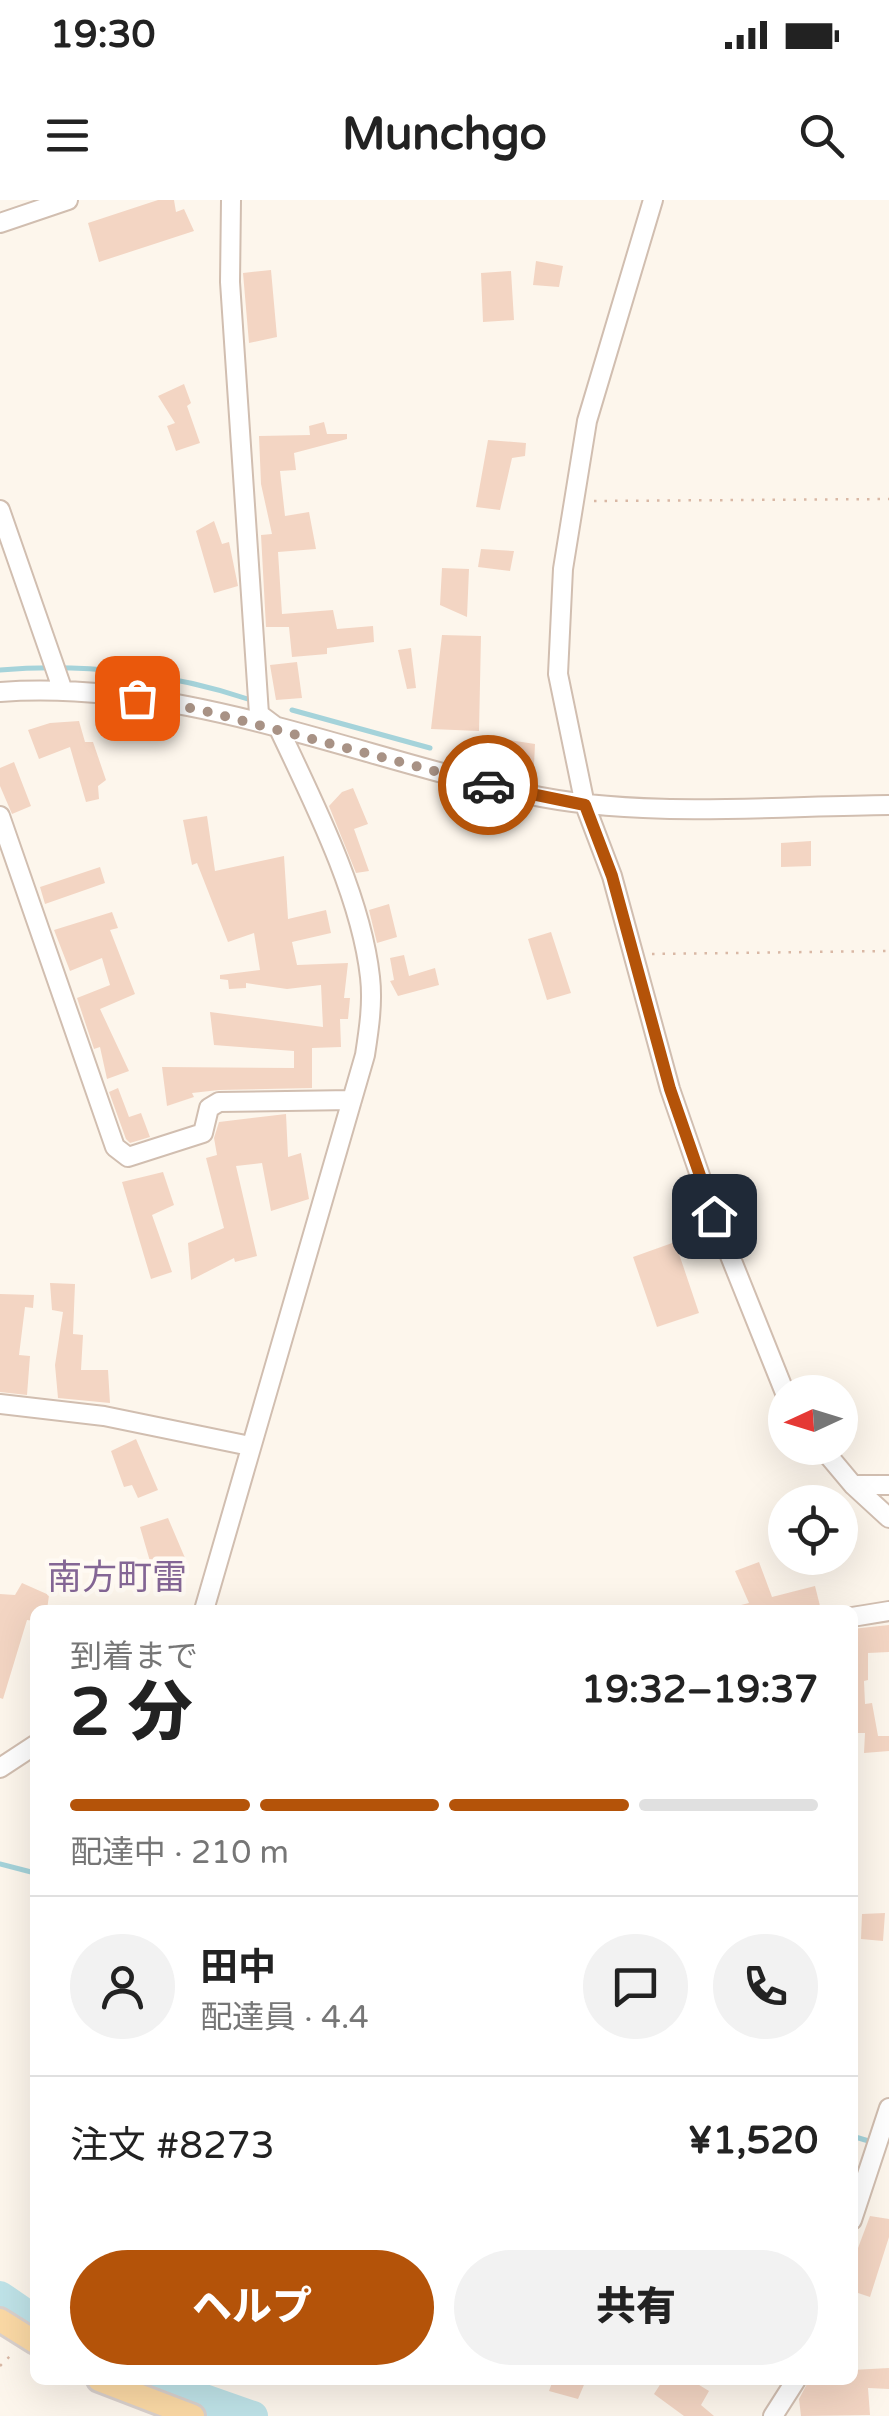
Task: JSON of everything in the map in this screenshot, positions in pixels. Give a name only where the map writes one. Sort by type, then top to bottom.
[{"type":"main road","points":[[0,2320],[30,2339]]},
{"type":"main road","points":[[112,2385],[193,2416]]},
{"type":"street","points":[[0,223],[68,200]]},
{"type":"street","points":[[205,1605],[365,1055],[371,1013],[370,976],[353,904],[279,729],[259,714],[230,282],[231,200]]},
{"type":"street","points":[[653,200],[587,420],[562,586],[558,674],[585,805],[612,876],[670,1089],[714,1216],[778,1375]]},
{"type":"street","points":[[0,510],[58,676]]},
{"type":"street","points":[[0,692],[58,676],[526,794],[585,805],[889,805]]},
{"type":"street","points":[[0,816],[115,1147],[128,1157],[203,1133],[208,1108],[219,1102],[352,1100]]},
{"type":"street","points":[[0,1404],[104,1416],[250,1446]]},
{"type":"street","points":[[836,1465],[853,1485]]},
{"type":"street","points":[[858,1485],[889,1485]]},
{"type":"street","points":[[858,1490],[889,1518]]},
{"type":"street","points":[[858,1616],[889,1611]]},
{"type":"street","points":[[0,1768],[30,1748]]},
{"type":"street","points":[[858,2202],[889,2108]]},
{"type":"street","points":[[774,2416],[793,2385]]},
{"type":"path","points":[[573,501],[889,499]]},
{"type":"path","points":[[631,954],[889,951]]},
{"type":"building","points":[[158,200],[174,200],[176,212],[184,209],[194,231],[99,262],[88,223]]},
{"type":"building","points":[[536,261],[563,266],[559,287],[533,285]]},
{"type":"building","points":[[271,270],[277,337],[249,343],[243,273]]},
{"type":"building","points":[[511,271],[514,320],[483,322],[481,273]]},
{"type":"building","points":[[184,384],[200,443],[176,451],[167,426],[175,423],[158,396]]},
{"type":"building","points":[[324,422],[327,434],[347,434],[347,439],[294,453],[296,470],[280,471],[285,516],[309,512],[316,549],[278,552],[282,614],[333,610],[337,629],[373,626],[374,642],[327,648],[327,654],[292,657],[289,627],[266,627],[261,535],[272,534],[261,484],[259,436],[310,435],[309,426]]},
{"type":"building","points":[[488,440],[526,443],[525,456],[512,458],[500,510],[476,507]]},
{"type":"building","points":[[214,521],[222,544],[229,542],[238,586],[214,593],[196,531]]},
{"type":"building","points":[[481,549],[514,551],[510,571],[478,567]]},
{"type":"building","points":[[442,568],[469,569],[467,617],[440,605]]},
{"type":"building","points":[[442,635],[481,636],[479,731],[431,729]]},
{"type":"building","points":[[411,648],[416,688],[407,689],[398,650]]},
{"type":"building","points":[[297,662],[302,698],[276,700],[270,665]]},
{"type":"building","points":[[79,721],[85,742],[93,742],[106,780],[98,786],[99,799],[86,802],[70,747],[39,759],[28,730],[50,723]]},
{"type":"building","points":[[509,740],[535,744],[534,765],[506,762]]},
{"type":"building","points":[[14,762],[31,806],[12,814],[0,786],[0,768]]},
{"type":"building","points":[[353,788],[368,824],[354,829],[369,871],[356,873],[329,806],[342,792]]},
{"type":"building","points":[[207,816],[215,871],[284,856],[288,919],[326,910],[331,933],[292,942],[297,965],[348,963],[344,998],[350,998],[348,1019],[340,1019],[341,1047],[312,1048],[312,1088],[192,1093],[194,1097],[167,1106],[162,1067],[294,1068],[294,1051],[214,1045],[210,1012],[323,1027],[321,985],[287,989],[246,983],[246,988],[229,989],[228,980],[220,979],[220,975],[260,970],[254,933],[228,942],[197,863],[192,865],[183,820]]},
{"type":"building","points":[[811,841],[811,866],[781,867],[781,843]]},
{"type":"building","points":[[100,867],[105,883],[45,904],[40,887]]},
{"type":"building","points":[[389,904],[397,937],[377,943],[369,910]]},
{"type":"building","points":[[112,912],[118,928],[110,930],[135,994],[100,1009],[129,1071],[107,1079],[100,1047],[94,1049],[77,998],[110,985],[102,958],[70,971],[54,930]]},
{"type":"building","points":[[551,932],[571,993],[547,1000],[528,939]]},
{"type":"building","points":[[404,955],[409,976],[435,968],[439,985],[398,996],[390,981],[394,980],[390,958]]},
{"type":"building","points":[[118,1088],[129,1117],[141,1113],[150,1137],[130,1143],[126,1139],[109,1092]]},
{"type":"building","points":[[286,1114],[288,1157],[301,1153],[309,1199],[271,1211],[262,1163],[236,1166],[257,1256],[235,1262],[234,1258],[191,1280],[188,1243],[224,1228],[206,1158],[217,1155],[214,1138],[219,1122]]},
{"type":"building","points":[[163,1172],[174,1205],[152,1215],[172,1272],[151,1279],[122,1182]]},
{"type":"building","points":[[675,1242],[699,1313],[657,1327],[633,1257]]},
{"type":"building","points":[[50,1283],[75,1284],[73,1334],[83,1335],[81,1370],[108,1370],[110,1403],[58,1398],[55,1365],[63,1312],[52,1310]]},
{"type":"building","points":[[0,1294],[34,1295],[33,1308],[25,1307],[19,1355],[30,1356],[27,1395],[0,1392]]},
{"type":"building","points":[[136,1439],[158,1490],[138,1498],[132,1485],[124,1487],[111,1451]]},
{"type":"building","points":[[168,1518],[188,1565],[154,1575],[140,1527]]},
{"type":"building","points":[[759,1562],[772,1597],[815,1586],[820,1605],[741,1605],[749,1603],[735,1571]]},
{"type":"building","points":[[22,1583],[49,1595],[48,1605],[30,1605],[30,1620],[3,1699],[0,1594],[15,1595]]},
{"type":"building","points":[[889,1625],[889,1652],[868,1653],[868,1680],[864,1681],[865,1704],[872,1703],[878,1736],[889,1736],[889,1751],[864,1753],[865,1733],[858,1733],[858,1628]]},
{"type":"building","points":[[885,1913],[883,1941],[861,1939],[862,1914]]},
{"type":"building","points":[[870,2216],[889,2219],[889,2237],[870,2297],[858,2293],[858,2248]]},
{"type":"building","points":[[889,2368],[889,2389],[868,2388],[870,2415],[801,2416],[799,2399],[806,2385],[858,2385],[858,2370]]},
{"type":"building","points":[[551,2385],[584,2385],[578,2399],[549,2391]]},
{"type":"building","points":[[660,2385],[699,2385],[709,2391],[701,2405],[714,2416],[684,2416],[654,2394]]},
{"type":"waterway","points":[[0,670],[127,672],[190,683],[251,700]]},
{"type":"waterway","points":[[292,710],[430,748]]},
{"type":"waterway","points":[[0,1864],[30,1872]]},
{"type":"waterway","points":[[858,2138],[872,2142]]},
{"type":"waterway","points":[[0,2296],[30,2317]]},
{"type":"waterway","points":[[164,2385],[253,2416]]},
{"type":"way so far","points":[[137,698],[201,710],[488,785]]},
{"type":"district","name":"南方町雷","points":[[117,1577]]},
{"type":"route","points":[[488,785],[585,805],[612,876],[670,1089],[714,1216]]}]
